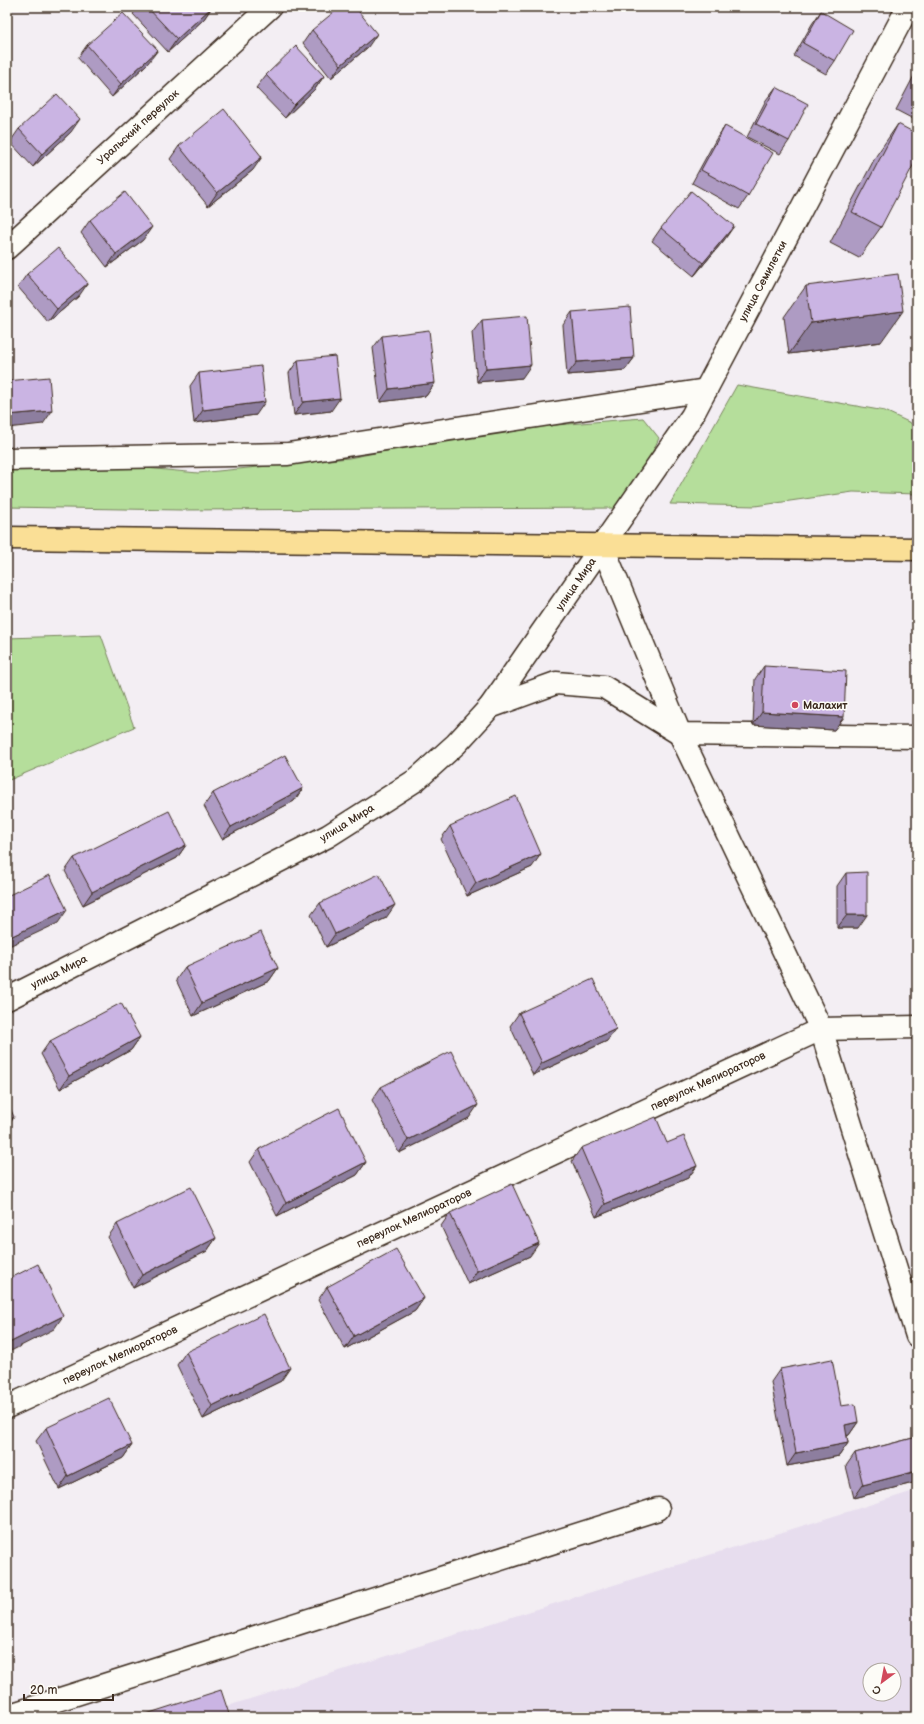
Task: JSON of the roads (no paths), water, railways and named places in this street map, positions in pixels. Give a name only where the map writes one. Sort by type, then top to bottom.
[{"type":"main road","points":[[7,538],[917,549]]},
{"type":"street","name":"Уральский переулок","points":[[7,248],[270,7]]},
{"type":"street","name":"улица Семилетки","points":[[602,545],[692,416],[908,7]]},
{"type":"street","points":[[7,460],[288,454],[706,390]]},
{"type":"street","points":[[602,545],[680,734],[821,1029],[917,1336]]},
{"type":"street","name":"улица Мира","points":[[7,999],[328,836],[416,780],[456,744],[490,708],[602,545]]},
{"type":"street","points":[[490,708],[556,683],[604,687],[680,734],[917,737]]},
{"type":"street","points":[[821,1029],[917,1027]]},
{"type":"street","name":"переулок Мелиораторов","points":[[7,1407],[821,1029]]},
{"type":"street","points":[[7,1716],[658,1509]]},
{"type":"place","name":"Малахит","points":[[795,705]]}]
